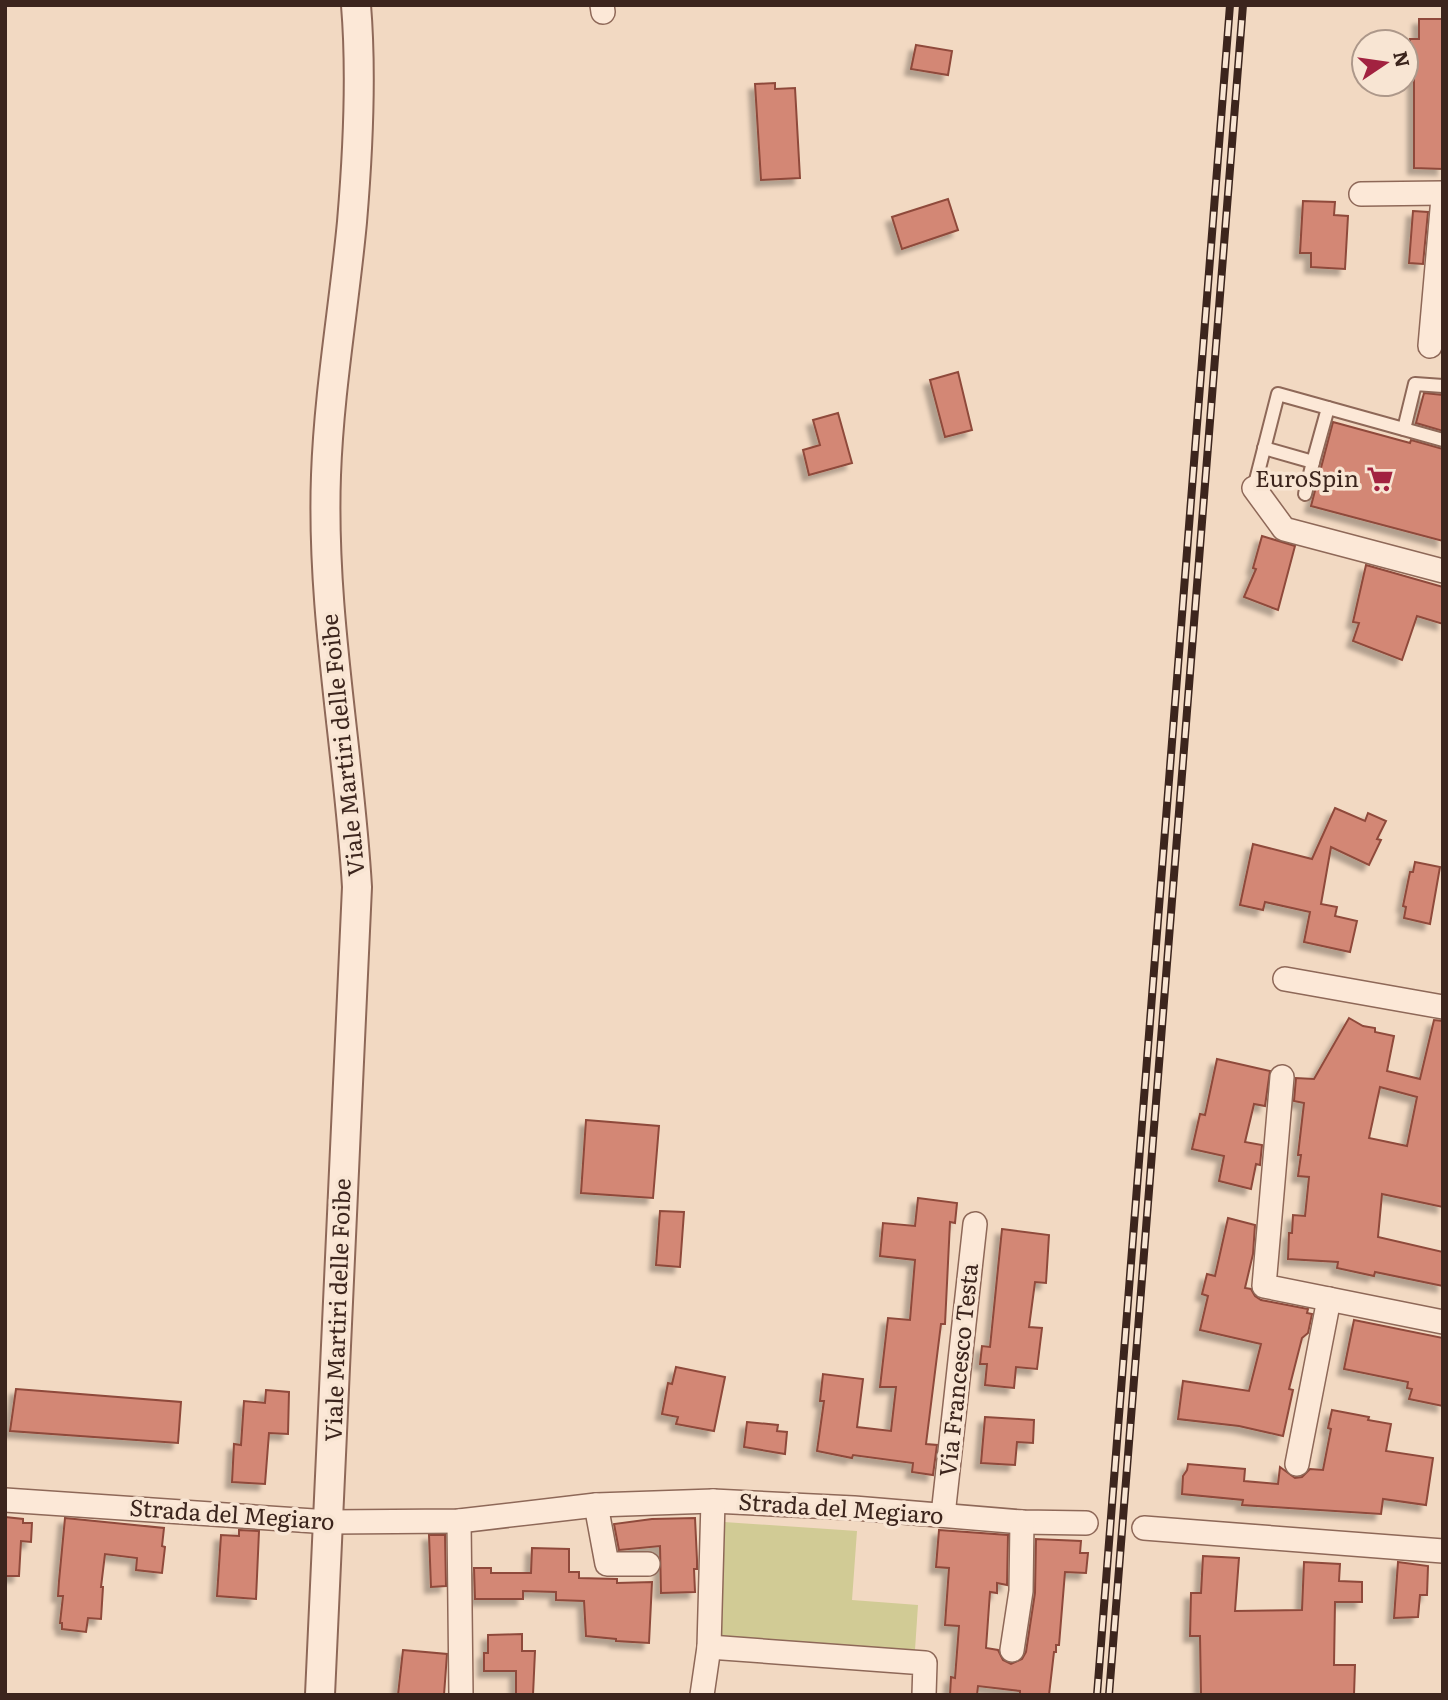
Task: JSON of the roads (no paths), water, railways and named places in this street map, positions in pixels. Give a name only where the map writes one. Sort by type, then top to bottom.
[{"type":"street","name":"Viale Martiri delle Foibe","points":[[320,1695],[357,887],[353,811],[338,698],[326,570],[326,476],[332,388],[352,222],[358,118],[356,5]]},
{"type":"street","points":[[1361,194],[1443,195],[1430,346]]},
{"type":"street","points":[[1254,488],[1284,529],[1443,571]]},
{"type":"street","points":[[1285,978],[1443,1007]]},
{"type":"street","points":[[1282,1077],[1265,1286],[1443,1322]]},
{"type":"street","name":"Via Francesco Testa","points":[[943,1515],[975,1224]]},
{"type":"street","points":[[1297,1464],[1329,1299]]},
{"type":"street","name":"Strada del Megiaro","points":[[5,1500],[329,1522],[459,1521],[596,1505],[713,1501],[1086,1523]]},
{"type":"street","points":[[702,1695],[709,1647],[713,1501]]},
{"type":"street","points":[[596,1505],[607,1564],[648,1564]]},
{"type":"street","points":[[459,1521],[461,1695]]},
{"type":"street","points":[[1012,1650],[1021,1591],[1022,1521]]},
{"type":"street","points":[[1144,1528],[1443,1551]]},
{"type":"street","points":[[709,1647],[925,1663],[923,1695]]},
{"type":"lane","points":[[1404,429],[1415,384],[1443,386]]},
{"type":"lane","points":[[1254,488],[1278,394],[1443,440]]},
{"type":"lane","points":[[1305,494],[1328,408]]},
{"type":"lane","points":[[1264,449],[1313,462]]},
{"type":"railway","points":[[1097,1695],[1230,5]]},
{"type":"railway","points":[[1109,1695],[1243,5]]},
{"type":"place","name":"EuroSpin","points":[[1380,479]]}]
